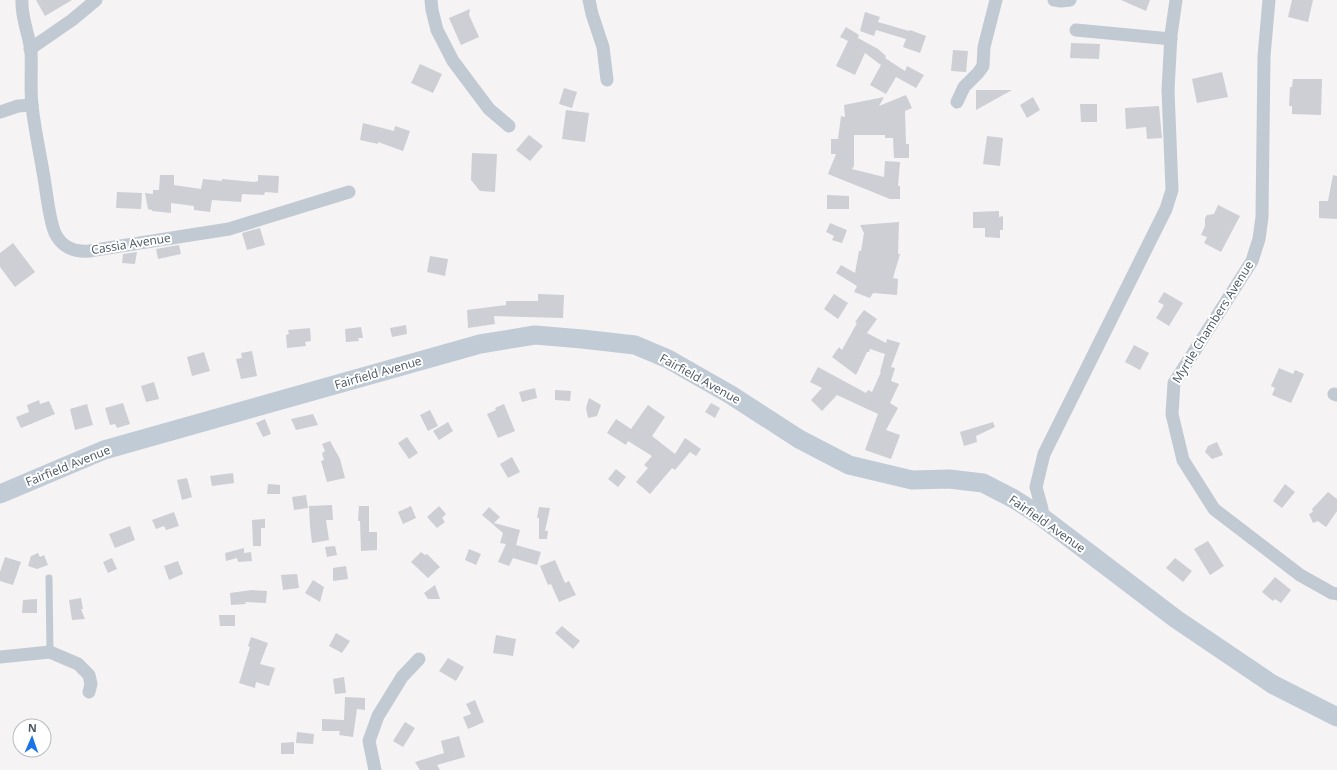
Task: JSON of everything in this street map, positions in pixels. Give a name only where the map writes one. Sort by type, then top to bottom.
[{"type":"street","name":"Cassia Avenue","points":[[22,0],[25,28],[30,49],[32,105],[48,200],[55,233],[60,242],[68,248],[78,251],[89,251],[229,229],[349,192]]},
{"type":"street","points":[[30,49],[72,20],[96,0]]},
{"type":"street","points":[[431,0],[437,30],[453,61],[489,109],[509,126]]},
{"type":"street","points":[[589,0],[603,48],[607,80]]},
{"type":"street","points":[[957,102],[964,87],[983,66],[984,48],[996,0]]},
{"type":"street","points":[[1054,0],[1070,0]]},
{"type":"street","points":[[1039,515],[1042,509],[1036,487],[1044,454],[1166,209],[1172,190],[1168,90],[1171,39],[1176,0]]},
{"type":"street","name":"Myrtle Chambers Avenue","points":[[1269,0],[1264,56],[1262,217],[1259,240],[1252,262],[1174,383],[1172,414],[1183,460],[1214,509],[1300,575],[1332,593],[1337,594]]},
{"type":"street","points":[[1076,30],[1171,39]]},
{"type":"street","points":[[0,112],[18,106],[32,105]]},
{"type":"street","name":"Fairfield Avenue","points":[[0,494],[104,450],[480,344],[535,335],[635,345],[668,359],[732,395],[799,439],[849,465],[912,480],[949,479],[983,483],[1014,498],[1039,515],[1176,619],[1272,684],[1337,717]]},
{"type":"street","points":[[0,657],[50,652],[78,664],[89,675],[91,684],[89,692]]},
{"type":"street","points":[[375,770],[369,741],[378,716],[402,677],[419,659]]},
{"type":"lane","points":[[49,578],[50,652]]},
{"type":"building","points":[[36,0],[72,0],[45,16]]},
{"type":"building","points":[[1121,0],[1150,0],[1146,11]]},
{"type":"building","points":[[1292,0],[1313,0],[1308,22],[1288,17]]},
{"type":"building","points":[[470,9],[469,15],[479,37],[461,45],[449,18]]},
{"type":"building","points":[[865,12],[880,17],[878,22],[909,31],[910,30],[926,36],[920,53],[903,47],[906,39],[876,30],[874,36],[860,31]]},
{"type":"building","points":[[846,27],[859,35],[858,38],[878,49],[886,56],[885,58],[905,71],[907,66],[924,75],[916,88],[896,77],[886,94],[870,85],[881,65],[865,53],[855,75],[836,66],[848,41],[840,37]]},
{"type":"building","points":[[1071,43],[1100,44],[1099,59],[1070,58]]},
{"type":"building","points":[[953,50],[968,51],[966,72],[951,71]]},
{"type":"building","points":[[420,64],[442,74],[433,93],[411,83]]},
{"type":"building","points":[[1222,72],[1228,97],[1197,103],[1192,79]]},
{"type":"building","points":[[1293,79],[1322,79],[1321,115],[1292,114],[1292,106],[1289,106],[1290,87],[1292,87]]},
{"type":"building","points":[[564,88],[577,92],[572,108],[559,104]]},
{"type":"building","points":[[976,90],[1012,90],[976,110]]},
{"type":"building","points":[[906,95],[912,108],[905,111],[906,144],[909,144],[909,158],[894,158],[893,138],[885,138],[885,135],[854,135],[854,166],[852,169],[884,177],[885,161],[900,162],[898,186],[900,186],[900,199],[890,199],[828,174],[836,154],[831,154],[831,139],[838,139],[841,116],[845,117],[844,105],[884,97],[879,106]]},
{"type":"building","points":[[1033,97],[1040,110],[1027,118],[1020,105]]},
{"type":"building","points":[[1080,104],[1097,104],[1097,122],[1081,122]]},
{"type":"building","points":[[1159,106],[1162,138],[1147,139],[1146,127],[1126,129],[1125,108]]},
{"type":"building","points":[[566,110],[589,113],[585,142],[562,139]]},
{"type":"building","points":[[363,123],[394,131],[395,126],[410,131],[403,151],[378,142],[378,144],[360,140]]},
{"type":"building","points":[[529,135],[543,146],[530,161],[516,150]]},
{"type":"building","points":[[987,136],[1003,138],[1000,166],[983,164]]},
{"type":"building","points":[[472,153],[497,154],[495,192],[480,191],[471,180]]},
{"type":"building","points":[[160,175],[174,175],[174,185],[201,189],[203,179],[254,182],[258,181],[258,175],[279,176],[278,193],[265,192],[264,195],[242,194],[241,202],[212,200],[210,212],[194,210],[194,206],[171,203],[171,213],[152,211],[148,209],[145,193],[153,194],[153,190],[159,190]]},
{"type":"building","points":[[1333,175],[1337,176],[1337,219],[1319,218],[1319,201],[1328,201]]},
{"type":"building","points":[[117,192],[142,193],[141,209],[116,208]]},
{"type":"building","points":[[827,195],[849,196],[849,209],[827,209]]},
{"type":"building","points":[[1218,205],[1240,216],[1221,252],[1204,243],[1207,237],[1201,235],[1205,226],[1205,218],[1207,215],[1214,214]]},
{"type":"building","points":[[999,211],[999,217],[1003,216],[1003,230],[1000,230],[1000,238],[985,237],[985,228],[973,228],[973,212]]},
{"type":"building","points":[[899,222],[898,254],[900,254],[893,278],[898,279],[897,295],[873,293],[870,298],[854,292],[857,286],[836,273],[841,265],[855,273],[864,233],[860,225]]},
{"type":"building","points":[[830,223],[847,230],[842,243],[832,240],[834,236],[826,232]]},
{"type":"building","points":[[260,228],[265,245],[247,250],[242,233]]},
{"type":"building","points":[[13,243],[35,272],[15,287],[0,267],[0,253]]},
{"type":"building","points":[[179,245],[181,254],[158,259],[156,249]]},
{"type":"building","points":[[137,252],[135,264],[122,263],[123,254]]},
{"type":"building","points":[[430,256],[448,259],[445,276],[427,272]]},
{"type":"building","points":[[1164,292],[1183,303],[1169,326],[1156,318],[1164,305],[1158,302]]},
{"type":"building","points":[[538,294],[564,295],[563,318],[494,316],[495,324],[468,328],[467,310],[506,305],[506,301],[538,301]]},
{"type":"building","points":[[834,294],[848,303],[838,319],[824,309]]},
{"type":"building","points":[[864,310],[877,319],[867,333],[886,343],[887,339],[900,343],[891,367],[895,368],[891,381],[899,384],[890,403],[898,408],[886,430],[900,435],[891,459],[865,450],[878,414],[837,395],[822,411],[811,400],[822,388],[810,382],[818,367],[866,393],[868,390],[872,392],[881,372],[885,354],[870,349],[869,352],[867,352],[856,375],[832,357],[839,347],[842,350],[857,323],[855,322]]},
{"type":"building","points":[[406,325],[407,334],[392,337],[390,328]]},
{"type":"building","points":[[361,327],[363,338],[358,338],[359,341],[346,342],[345,329]]},
{"type":"building","points":[[310,328],[311,341],[305,342],[306,346],[287,348],[286,335],[289,334],[288,330]]},
{"type":"building","points":[[1134,345],[1149,353],[1140,370],[1125,362]]},
{"type":"building","points":[[252,351],[257,376],[241,379],[236,359],[242,358],[241,353]]},
{"type":"building","points":[[204,352],[210,371],[192,376],[187,357]]},
{"type":"building","points":[[1279,368],[1293,374],[1295,370],[1304,374],[1291,403],[1272,395],[1275,388],[1271,386]]},
{"type":"building","points":[[154,382],[159,399],[146,402],[141,386]]},
{"type":"building","points":[[535,388],[537,398],[522,402],[519,392]]},
{"type":"building","points":[[555,390],[571,391],[570,401],[555,400]]},
{"type":"building","points":[[589,398],[601,405],[597,416],[588,418],[586,408]]},
{"type":"building","points":[[39,400],[40,404],[49,401],[55,414],[21,428],[16,417],[29,412],[27,405]]},
{"type":"building","points":[[123,403],[130,424],[117,428],[115,424],[110,425],[105,408]]},
{"type":"building","points":[[711,403],[720,408],[715,418],[705,412]]},
{"type":"building","points":[[87,404],[93,425],[75,430],[70,409]]},
{"type":"building","points":[[504,404],[515,431],[498,438],[487,414]]},
{"type":"building","points":[[648,405],[665,417],[652,436],[675,454],[685,438],[701,449],[696,456],[690,452],[675,470],[672,468],[650,494],[636,482],[648,468],[644,465],[652,456],[628,441],[626,445],[607,433],[616,419],[631,429]]},
{"type":"building","points":[[430,410],[438,426],[428,431],[420,415]]},
{"type":"building","points":[[313,414],[318,425],[296,430],[291,419]]},
{"type":"building","points":[[265,419],[271,434],[263,437],[256,423]]},
{"type":"building","points":[[448,422],[453,431],[439,440],[433,431]]},
{"type":"building","points":[[993,422],[995,427],[976,436],[977,442],[964,446],[960,432]]},
{"type":"building","points":[[407,437],[418,453],[409,459],[398,443]]},
{"type":"building","points":[[330,441],[340,459],[345,478],[327,482],[321,461],[324,460],[322,453],[325,451],[322,444]]},
{"type":"building","points":[[1217,442],[1223,455],[1212,459],[1205,452],[1208,446]]},
{"type":"building","points":[[512,457],[520,472],[508,478],[500,464]]},
{"type":"building","points":[[616,469],[626,477],[618,487],[608,479]]},
{"type":"building","points":[[233,473],[234,483],[212,486],[210,476]]},
{"type":"building","points":[[187,478],[192,497],[182,500],[177,480]]},
{"type":"building","points":[[268,484],[280,485],[280,494],[267,494]]},
{"type":"building","points":[[1285,484],[1295,492],[1282,508],[1273,501]]},
{"type":"building","points":[[1328,492],[1337,499],[1337,511],[1326,527],[1318,521],[1313,523],[1309,514],[1313,512],[1312,509]]},
{"type":"building","points":[[306,495],[308,508],[294,510],[292,497]]},
{"type":"building","points":[[332,505],[333,520],[326,520],[329,540],[312,543],[309,506]]},
{"type":"building","points":[[359,506],[369,506],[369,532],[377,532],[377,550],[361,551],[360,521],[358,521]]},
{"type":"building","points":[[411,506],[416,518],[403,524],[398,512]]},
{"type":"building","points":[[439,506],[446,514],[442,518],[445,522],[437,528],[427,517]]},
{"type":"building","points":[[489,507],[500,517],[494,523],[520,530],[516,545],[541,552],[537,565],[513,558],[509,566],[498,562],[506,544],[500,543],[503,533],[482,515]]},
{"type":"building","points":[[539,507],[550,508],[545,531],[548,531],[547,539],[539,539],[539,518],[537,518]]},
{"type":"building","points":[[174,512],[179,526],[166,530],[164,526],[156,529],[152,520]]},
{"type":"building","points":[[265,519],[265,528],[261,528],[261,546],[253,546],[252,520]]},
{"type":"building","points":[[130,526],[135,540],[115,548],[109,534]]},
{"type":"building","points":[[1208,541],[1224,566],[1210,575],[1194,549]]},
{"type":"building","points":[[335,546],[337,555],[327,557],[325,547]]},
{"type":"building","points":[[244,548],[244,553],[251,552],[252,561],[238,562],[237,558],[226,561],[225,553]]},
{"type":"building","points":[[469,549],[481,554],[476,565],[465,560]]},
{"type":"building","points":[[421,552],[425,555],[427,554],[440,567],[428,578],[411,562]]},
{"type":"building","points":[[38,553],[40,557],[44,555],[48,565],[37,569],[28,566],[31,556]]},
{"type":"building","points":[[5,557],[21,562],[13,585],[0,581],[0,572]]},
{"type":"building","points":[[112,558],[117,569],[108,573],[103,562]]},
{"type":"building","points":[[1175,558],[1192,571],[1183,582],[1166,568]]},
{"type":"building","points":[[555,560],[565,583],[569,581],[576,595],[559,602],[551,584],[548,585],[540,566]]},
{"type":"building","points":[[178,561],[183,574],[169,580],[164,566]]},
{"type":"building","points":[[346,566],[348,579],[333,581],[333,568]]},
{"type":"building","points":[[297,574],[299,588],[283,590],[281,575]]},
{"type":"building","points":[[1275,577],[1291,590],[1281,603],[1275,599],[1273,601],[1262,592]]},
{"type":"building","points":[[313,580],[324,587],[320,602],[305,593]]},
{"type":"building","points":[[435,585],[440,599],[428,599],[424,593]]},
{"type":"building","points":[[252,590],[267,591],[266,603],[245,602],[246,604],[231,605],[230,593]]},
{"type":"building","points":[[81,598],[83,609],[81,609],[85,619],[72,620],[69,600]]},
{"type":"building","points":[[37,599],[37,613],[22,613],[23,600]]},
{"type":"building","points":[[219,615],[235,615],[235,626],[220,626]]},
{"type":"building","points":[[562,626],[580,641],[573,649],[555,633]]},
{"type":"building","points":[[336,633],[350,641],[342,653],[329,646]]},
{"type":"building","points":[[496,635],[516,639],[513,656],[493,653]]},
{"type":"building","points":[[251,637],[268,643],[260,664],[275,668],[269,686],[256,682],[255,688],[239,683],[250,647],[248,646]]},
{"type":"building","points":[[448,658],[464,667],[456,681],[439,671]]},
{"type":"building","points":[[344,677],[346,693],[335,694],[333,679]]},
{"type":"building","points":[[345,697],[365,698],[365,710],[357,709],[353,737],[339,735],[340,731],[322,731],[322,719],[344,720]]},
{"type":"building","points":[[475,700],[484,722],[468,729],[463,717],[471,714],[466,704]]},
{"type":"building","points":[[405,722],[415,728],[403,747],[393,741]]},
{"type":"building","points":[[297,732],[314,734],[313,744],[296,743]]},
{"type":"building","points":[[459,736],[465,757],[437,765],[440,770],[420,770],[415,762],[444,753],[441,741]]},
{"type":"building","points":[[294,742],[294,754],[281,754],[281,743]]}]
